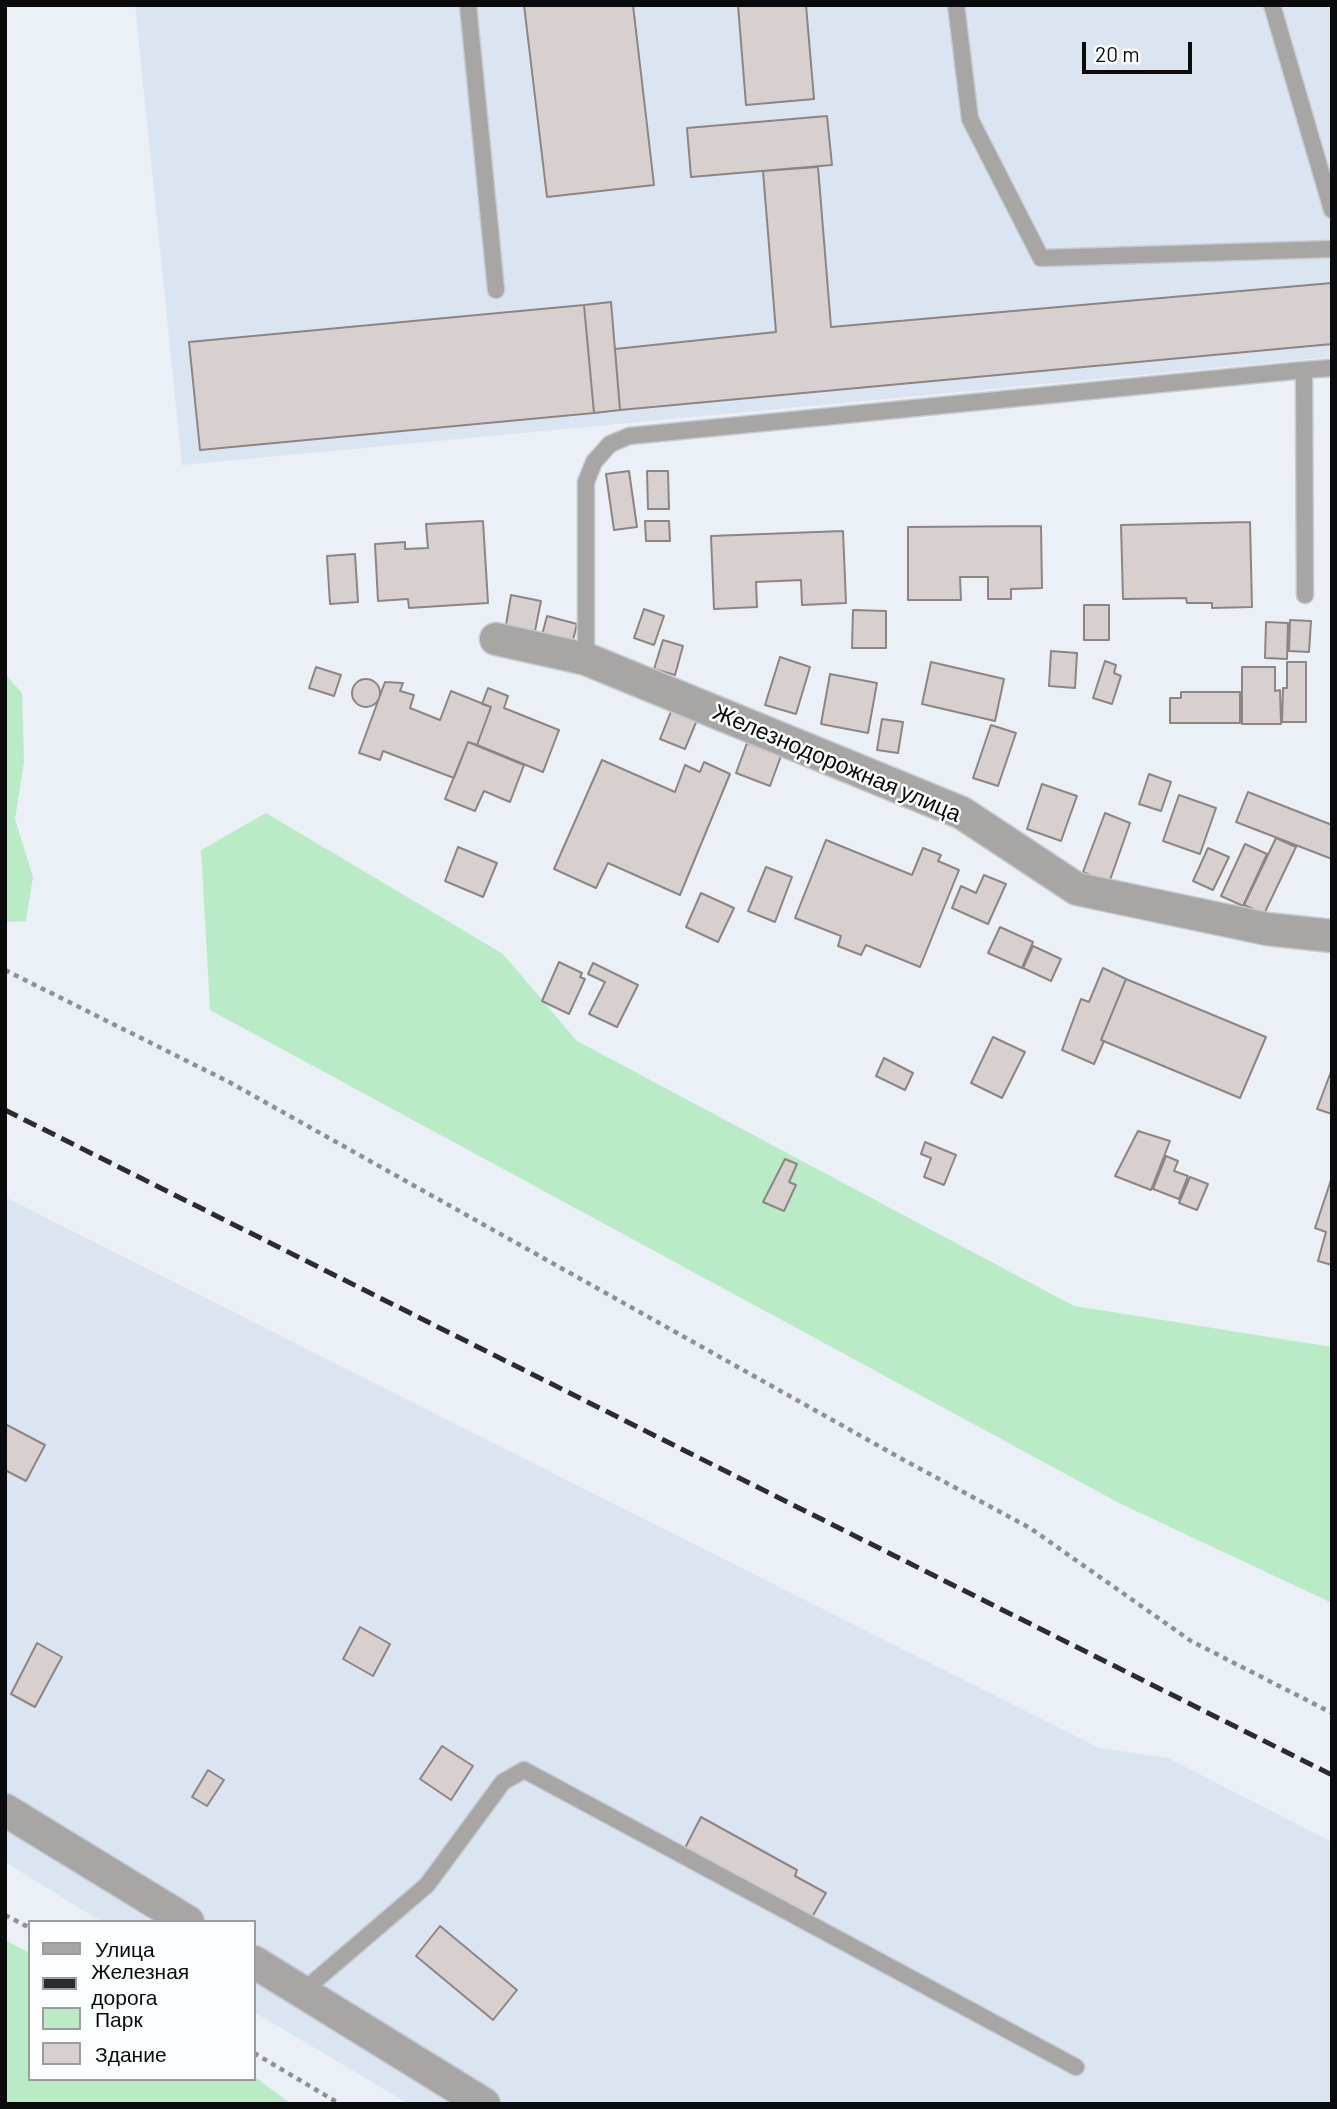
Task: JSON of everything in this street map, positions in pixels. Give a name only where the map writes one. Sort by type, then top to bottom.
[{"type":"street","name":"Железнодорожная улица","points":[[496,639],[586,659],[962,813],[1077,889],[1267,929],[1332,936]]},
{"type":"street","points":[[5,1810],[185,1920]]},
{"type":"street","points":[[256,1963],[484,2104]]},
{"type":"lane","points":[[468,5],[496,290]]},
{"type":"lane","points":[[956,5],[970,119],[1041,258],[1332,249]]},
{"type":"lane","points":[[1272,5],[1332,210]]},
{"type":"lane","points":[[586,659],[586,482],[594,462],[610,444],[629,436],[1332,368]]},
{"type":"lane","points":[[1304,370],[1305,595]]},
{"type":"lane","points":[[302,1992],[428,1885],[503,1782],[524,1770],[1076,2067]]},
{"type":"path","points":[[5,970],[229,1082],[1030,1528],[1191,1641],[1332,1713]]},
{"type":"path","points":[[5,1914],[28,1927]]},
{"type":"path","points":[[256,2054],[340,2104]]},
{"type":"shaded area","points":[[135,5],[1332,5],[1332,357],[182,465]]},
{"type":"shaded area","points":[[5,1197],[1099,1748],[1168,1758],[1332,1842],[1332,2104],[409,2104],[256,2013],[256,1920],[99,1920],[5,1862]]},
{"type":"green space","points":[[5,674],[22,693],[24,762],[15,819],[33,877],[26,921],[5,922]]},
{"type":"green space","points":[[266,813],[503,954],[577,1041],[1074,1306],[1332,1347],[1332,1603],[1121,1504],[210,1010],[201,850]]},
{"type":"green space","points":[[5,1940],[28,1952],[28,2081],[256,2081],[256,2078],[291,2104],[5,2104]]},
{"type":"building","points":[[524,5],[633,5],[654,185],[547,197]]},
{"type":"building","points":[[738,5],[806,5],[814,99],[746,105]]},
{"type":"building","points":[[827,116],[832,165],[691,177],[687,128]]},
{"type":"building","points":[[818,167],[831,327],[1332,283],[1332,344],[620,410],[615,349],[776,332],[763,171]]},
{"type":"building","points":[[611,302],[620,410],[594,413],[584,305]]},
{"type":"building","points":[[584,305],[594,413],[200,450],[189,342]]},
{"type":"building","points":[[629,471],[637,527],[614,530],[606,474]]},
{"type":"building","points":[[647,471],[668,471],[669,509],[648,509]]},
{"type":"building","points":[[483,521],[488,603],[409,608],[408,599],[378,601],[375,544],[405,542],[405,549],[428,548],[426,524]]},
{"type":"building","points":[[645,521],[669,521],[670,541],[646,541]]},
{"type":"building","points":[[1250,522],[1252,607],[1212,608],[1212,603],[1187,603],[1186,598],[1123,599],[1121,525]]},
{"type":"building","points":[[1041,526],[1042,588],[1011,589],[1011,599],[988,599],[988,577],[960,577],[961,600],[908,600],[908,527]]},
{"type":"building","points":[[843,531],[846,603],[802,605],[801,580],[756,582],[757,607],[714,609],[711,536]]},
{"type":"building","points":[[355,554],[358,602],[330,604],[327,556]]},
{"type":"building","points":[[511,595],[541,601],[535,631],[506,625]]},
{"type":"building","points":[[1084,605],[1109,605],[1109,640],[1084,640]]},
{"type":"building","points":[[644,609],[664,616],[654,645],[634,638]]},
{"type":"building","points":[[853,610],[886,611],[886,648],[852,648]]},
{"type":"building","points":[[547,616],[577,624],[572,644],[542,635]]},
{"type":"building","points":[[1290,620],[1311,621],[1309,652],[1289,651]]},
{"type":"building","points":[[1266,622],[1288,623],[1287,659],[1265,658]]},
{"type":"building","points":[[663,640],[683,646],[675,675],[654,669]]},
{"type":"building","points":[[1051,651],[1077,653],[1075,688],[1049,686]]},
{"type":"building","points":[[780,657],[810,667],[796,714],[765,705]]},
{"type":"building","points":[[1105,661],[1116,665],[1114,673],[1121,676],[1112,704],[1093,698]]},
{"type":"building","points":[[931,662],[1004,679],[995,721],[922,704]]},
{"type":"building","points":[[1287,662],[1306,662],[1306,722],[1282,722],[1283,688],[1287,688]]},
{"type":"building","points":[[316,667],[341,675],[334,696],[309,688]]},
{"type":"building","points":[[1242,667],[1275,667],[1275,691],[1280,690],[1281,724],[1242,724]]},
{"type":"building","points":[[830,674],[877,683],[868,733],[821,724]]},
{"type":"building","points":[[366,679],[376,683],[380,693],[376,703],[366,707],[356,703],[352,693],[356,683]]},
{"type":"building","points":[[385,682],[403,683],[400,691],[414,695],[410,708],[440,720],[451,691],[491,707],[477,745],[468,742],[454,778],[383,751],[380,760],[359,753]]},
{"type":"building","points":[[488,688],[508,696],[504,708],[559,730],[543,772],[477,745],[491,707],[482,704]]},
{"type":"building","points":[[1181,692],[1240,692],[1240,723],[1170,723],[1170,698],[1181,698]]},
{"type":"building","points":[[672,709],[697,720],[685,749],[660,739]]},
{"type":"building","points":[[882,719],[903,722],[898,753],[877,750]]},
{"type":"building","points":[[991,725],[1016,733],[998,786],[973,778]]},
{"type":"building","points":[[468,742],[524,765],[510,802],[484,791],[475,811],[445,799]]},
{"type":"building","points":[[747,743],[781,756],[770,786],[736,773]]},
{"type":"building","points":[[602,760],[675,792],[685,765],[700,772],[704,762],[730,774],[680,895],[608,863],[596,888],[554,869]]},
{"type":"building","points":[[1149,774],[1171,782],[1161,811],[1139,804]]},
{"type":"building","points":[[1042,784],[1077,796],[1061,841],[1027,829]]},
{"type":"building","points":[[1248,792],[1332,825],[1332,859],[1236,822]]},
{"type":"building","points":[[1179,795],[1216,808],[1200,854],[1163,841]]},
{"type":"building","points":[[1105,813],[1130,823],[1109,883],[1083,872]]},
{"type":"building","points":[[1276,838],[1296,847],[1264,914],[1244,905]]},
{"type":"building","points":[[826,840],[912,875],[923,848],[941,855],[938,861],[959,870],[920,967],[866,945],[861,955],[838,946],[841,936],[795,918]]},
{"type":"building","points":[[1245,844],[1267,854],[1243,906],[1221,896]]},
{"type":"building","points":[[458,847],[497,863],[483,897],[445,881]]},
{"type":"building","points":[[1208,848],[1229,857],[1213,890],[1193,881]]},
{"type":"building","points":[[766,867],[792,877],[775,922],[748,911]]},
{"type":"building","points":[[984,875],[1006,884],[988,924],[952,908],[961,886],[976,893]]},
{"type":"building","points":[[701,893],[734,908],[718,942],[686,927]]},
{"type":"building","points":[[1000,927],[1033,942],[1022,968],[988,953]]},
{"type":"building","points":[[1033,946],[1061,959],[1051,981],[1023,968]]},
{"type":"building","points":[[559,962],[582,973],[580,977],[585,979],[569,1014],[542,1001]]},
{"type":"building","points":[[593,963],[638,985],[617,1027],[589,1014],[605,982],[588,974]]},
{"type":"building","points":[[1103,968],[1126,979],[1094,1064],[1062,1050],[1081,999],[1089,1002]]},
{"type":"building","points":[[1126,979],[1266,1037],[1240,1098],[1101,1040]]},
{"type":"building","points":[[993,1037],[1025,1052],[1002,1098],[971,1083]]},
{"type":"building","points":[[884,1058],[913,1073],[905,1090],[876,1076]]},
{"type":"building","points":[[1332,1069],[1332,1114],[1317,1109]]},
{"type":"building","points":[[1138,1131],[1170,1141],[1151,1190],[1115,1176]]},
{"type":"building","points":[[925,1142],[956,1155],[944,1185],[924,1177],[931,1158],[921,1154]]},
{"type":"building","points":[[1166,1156],[1178,1161],[1174,1171],[1188,1176],[1179,1199],[1153,1189]]},
{"type":"building","points":[[785,1159],[797,1164],[789,1182],[796,1185],[784,1211],[763,1202]]},
{"type":"building","points":[[1190,1177],[1208,1184],[1197,1210],[1179,1203]]},
{"type":"building","points":[[1332,1177],[1332,1265],[1318,1261],[1326,1232],[1315,1228]]},
{"type":"building","points":[[5,1424],[45,1445],[26,1481],[5,1470]]},
{"type":"building","points":[[360,1627],[390,1644],[373,1676],[343,1659]]},
{"type":"building","points":[[37,1643],[62,1657],[35,1707],[11,1694]]},
{"type":"building","points":[[442,1746],[473,1766],[451,1800],[420,1779]]},
{"type":"building","points":[[208,1770],[224,1780],[207,1806],[192,1797]]},
{"type":"building","points":[[701,1817],[797,1870],[795,1876],[826,1893],[812,1917],[685,1848]]},
{"type":"building","points":[[440,1926],[517,1990],[493,2020],[416,1956]]},
{"type":"railway","points":[[5,1110],[1332,1775]]}]
